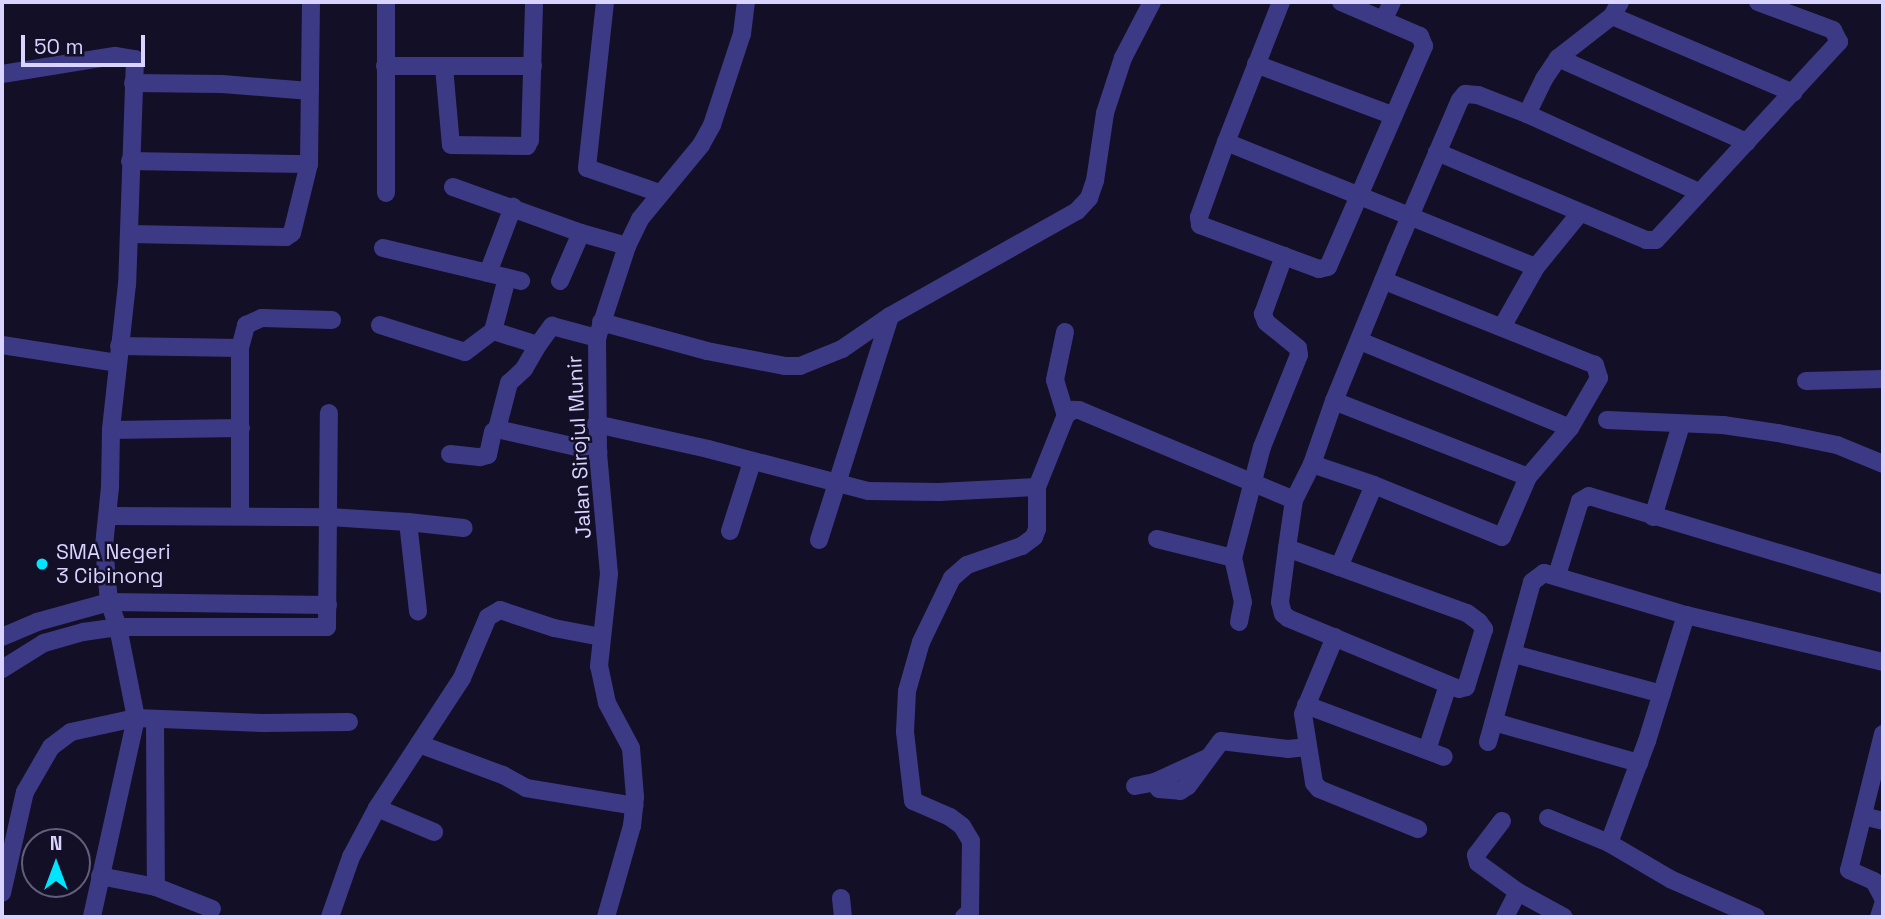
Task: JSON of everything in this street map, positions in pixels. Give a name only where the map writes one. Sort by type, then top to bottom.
[{"type":"street","points":[[130,234],[289,236],[294,230],[309,164],[311,2]]},
{"type":"street","points":[[386,2],[386,193]]},
{"type":"street","points":[[444,67],[449,142],[454,147],[527,146],[530,140],[534,2]]},
{"type":"street","points":[[605,2],[586,165],[591,171],[659,193]]},
{"type":"street","name":"Jalan Sirojul Munir","points":[[606,917],[635,806],[631,748],[603,687],[601,637],[609,574],[596,424],[599,330],[627,246],[640,219],[701,145],[712,125],[742,34],[746,2]]},
{"type":"street","points":[[450,454],[481,457],[488,455],[492,432],[497,429],[509,383],[524,369],[552,326],[599,330],[785,366],[800,366],[842,349],[890,316],[1077,211],[1089,198],[1095,181],[1105,113],[1123,58],[1152,2]]},
{"type":"street","points":[[1280,2],[1199,217],[1200,225],[1319,269],[1328,267],[1424,42],[1420,36],[1341,2]]},
{"type":"street","points":[[1384,19],[1392,2]]},
{"type":"street","points":[[1437,152],[1652,241],[1660,236],[1839,42],[1839,36],[1833,30],[1759,2]]},
{"type":"street","points":[[1527,114],[1558,58],[1616,9],[1793,93]]},
{"type":"street","points":[[2,74],[124,56],[135,59],[127,284],[111,430],[108,516],[104,545],[109,602],[146,719],[156,887]]},
{"type":"street","points":[[1558,58],[1747,142]]},
{"type":"street","points":[[1255,64],[1394,116]]},
{"type":"street","points":[[385,66],[533,66]]},
{"type":"street","points":[[133,83],[222,84],[310,91]]},
{"type":"street","points":[[1271,490],[1312,464],[1334,401],[1383,280],[1395,212],[1437,152],[1465,94],[1478,95],[1527,114],[1699,192]]},
{"type":"street","points":[[1226,142],[1536,267]]},
{"type":"street","points":[[130,161],[309,164]]},
{"type":"street","points":[[453,187],[581,233],[627,246]]},
{"type":"street","points":[[488,273],[513,207]]},
{"type":"street","points":[[1502,327],[1536,267],[1580,213]]},
{"type":"street","points":[[560,281],[581,233]]},
{"type":"street","points":[[380,325],[465,352],[493,331],[514,279],[383,248]]},
{"type":"street","points":[[1239,622],[1243,602],[1233,558],[1271,490],[1299,355],[1298,348],[1266,322],[1263,314],[1284,256]]},
{"type":"street","points":[[1312,464],[1374,485],[1502,537],[1528,477],[1570,428],[1599,378],[1598,369],[1383,280]]},
{"type":"street","points":[[818,540],[890,316]]},
{"type":"street","points":[[240,515],[240,348],[243,333],[253,320],[332,320]]},
{"type":"street","points":[[493,331],[538,345]]},
{"type":"street","points":[[1065,332],[1055,380],[1066,415]]},
{"type":"street","points":[[1360,341],[1570,428]]},
{"type":"street","points":[[2,345],[118,355],[240,348]]},
{"type":"street","points":[[1806,381],[1883,379]]},
{"type":"street","points":[[1334,401],[1528,477]]},
{"type":"street","points":[[964,917],[970,912],[971,841],[962,826],[950,817],[913,802],[905,732],[906,691],[920,642],[952,578],[967,565],[1022,545],[1034,537],[1037,529],[1037,487],[1066,415],[1073,410],[1079,410],[1271,490]]},
{"type":"street","points":[[2,670],[44,643],[83,632],[118,627],[320,629],[328,625],[329,413]]},
{"type":"street","points":[[1607,420],[1723,425],[1778,433],[1838,445],[1883,464]]},
{"type":"street","points":[[596,424],[836,484],[893,494],[1037,487]]},
{"type":"street","points":[[1653,517],[1681,425]]},
{"type":"street","points":[[111,430],[241,428]]},
{"type":"street","points":[[497,429],[598,452]]},
{"type":"street","points":[[730,531],[752,462]]},
{"type":"street","points":[[1339,567],[1374,485]]},
{"type":"street","points":[[1271,490],[1287,548],[1280,602],[1283,614],[1448,685],[1459,689],[1468,684],[1484,629],[1467,612],[1287,548]]},
{"type":"street","points":[[1557,575],[1583,497],[1596,498],[1883,584]]},
{"type":"street","points":[[108,516],[329,517],[464,528]]},
{"type":"street","points":[[408,522],[418,611]]},
{"type":"street","points":[[1157,539],[1233,558]]},
{"type":"street","points":[[1488,742],[1534,578],[1544,573],[1686,615],[1883,662]]},
{"type":"street","points":[[2,637],[37,622],[109,602],[328,605]]},
{"type":"street","points":[[330,917],[351,857],[377,808],[463,678],[488,617],[500,610],[554,628],[601,637]]},
{"type":"street","points":[[1609,843],[1639,764],[1686,615]]},
{"type":"street","points":[[37,622],[44,643]]},
{"type":"street","points":[[1335,637],[1306,705],[1298,748],[1316,787],[1418,829]]},
{"type":"street","points":[[1514,654],[1662,694]]},
{"type":"street","points":[[1427,750],[1448,685]]},
{"type":"street","points":[[1306,705],[1444,757]]},
{"type":"street","points":[[92,917],[100,876],[146,719]]},
{"type":"street","points":[[2,893],[25,792],[51,747],[71,732],[146,719],[263,723],[349,722]]},
{"type":"street","points":[[1494,722],[1639,764]]},
{"type":"street","points":[[1883,739],[1849,870],[1874,881],[1883,898]]},
{"type":"street","points":[[1135,786],[1155,782],[1207,758],[1221,741],[1298,748]]},
{"type":"street","points":[[419,744],[503,775],[526,788],[635,806]]},
{"type":"street","points":[[377,808],[434,832]]},
{"type":"street","points":[[1863,816],[1883,821]]},
{"type":"street","points":[[1548,818],[1609,843],[1670,879],[1755,917]]},
{"type":"street","points":[[1502,821],[1476,855],[1476,860],[1518,892],[1564,917]]},
{"type":"street","points":[[100,876],[156,887],[212,909]]},
{"type":"street","points":[[1506,917],[1518,892]]},
{"type":"street","points":[[841,898],[843,917]]},
{"type":"street","points":[[1879,917],[1883,905]]},
{"type":"place","name":"SMA Negeri 3 Cibinong","points":[[42,564]]}]
